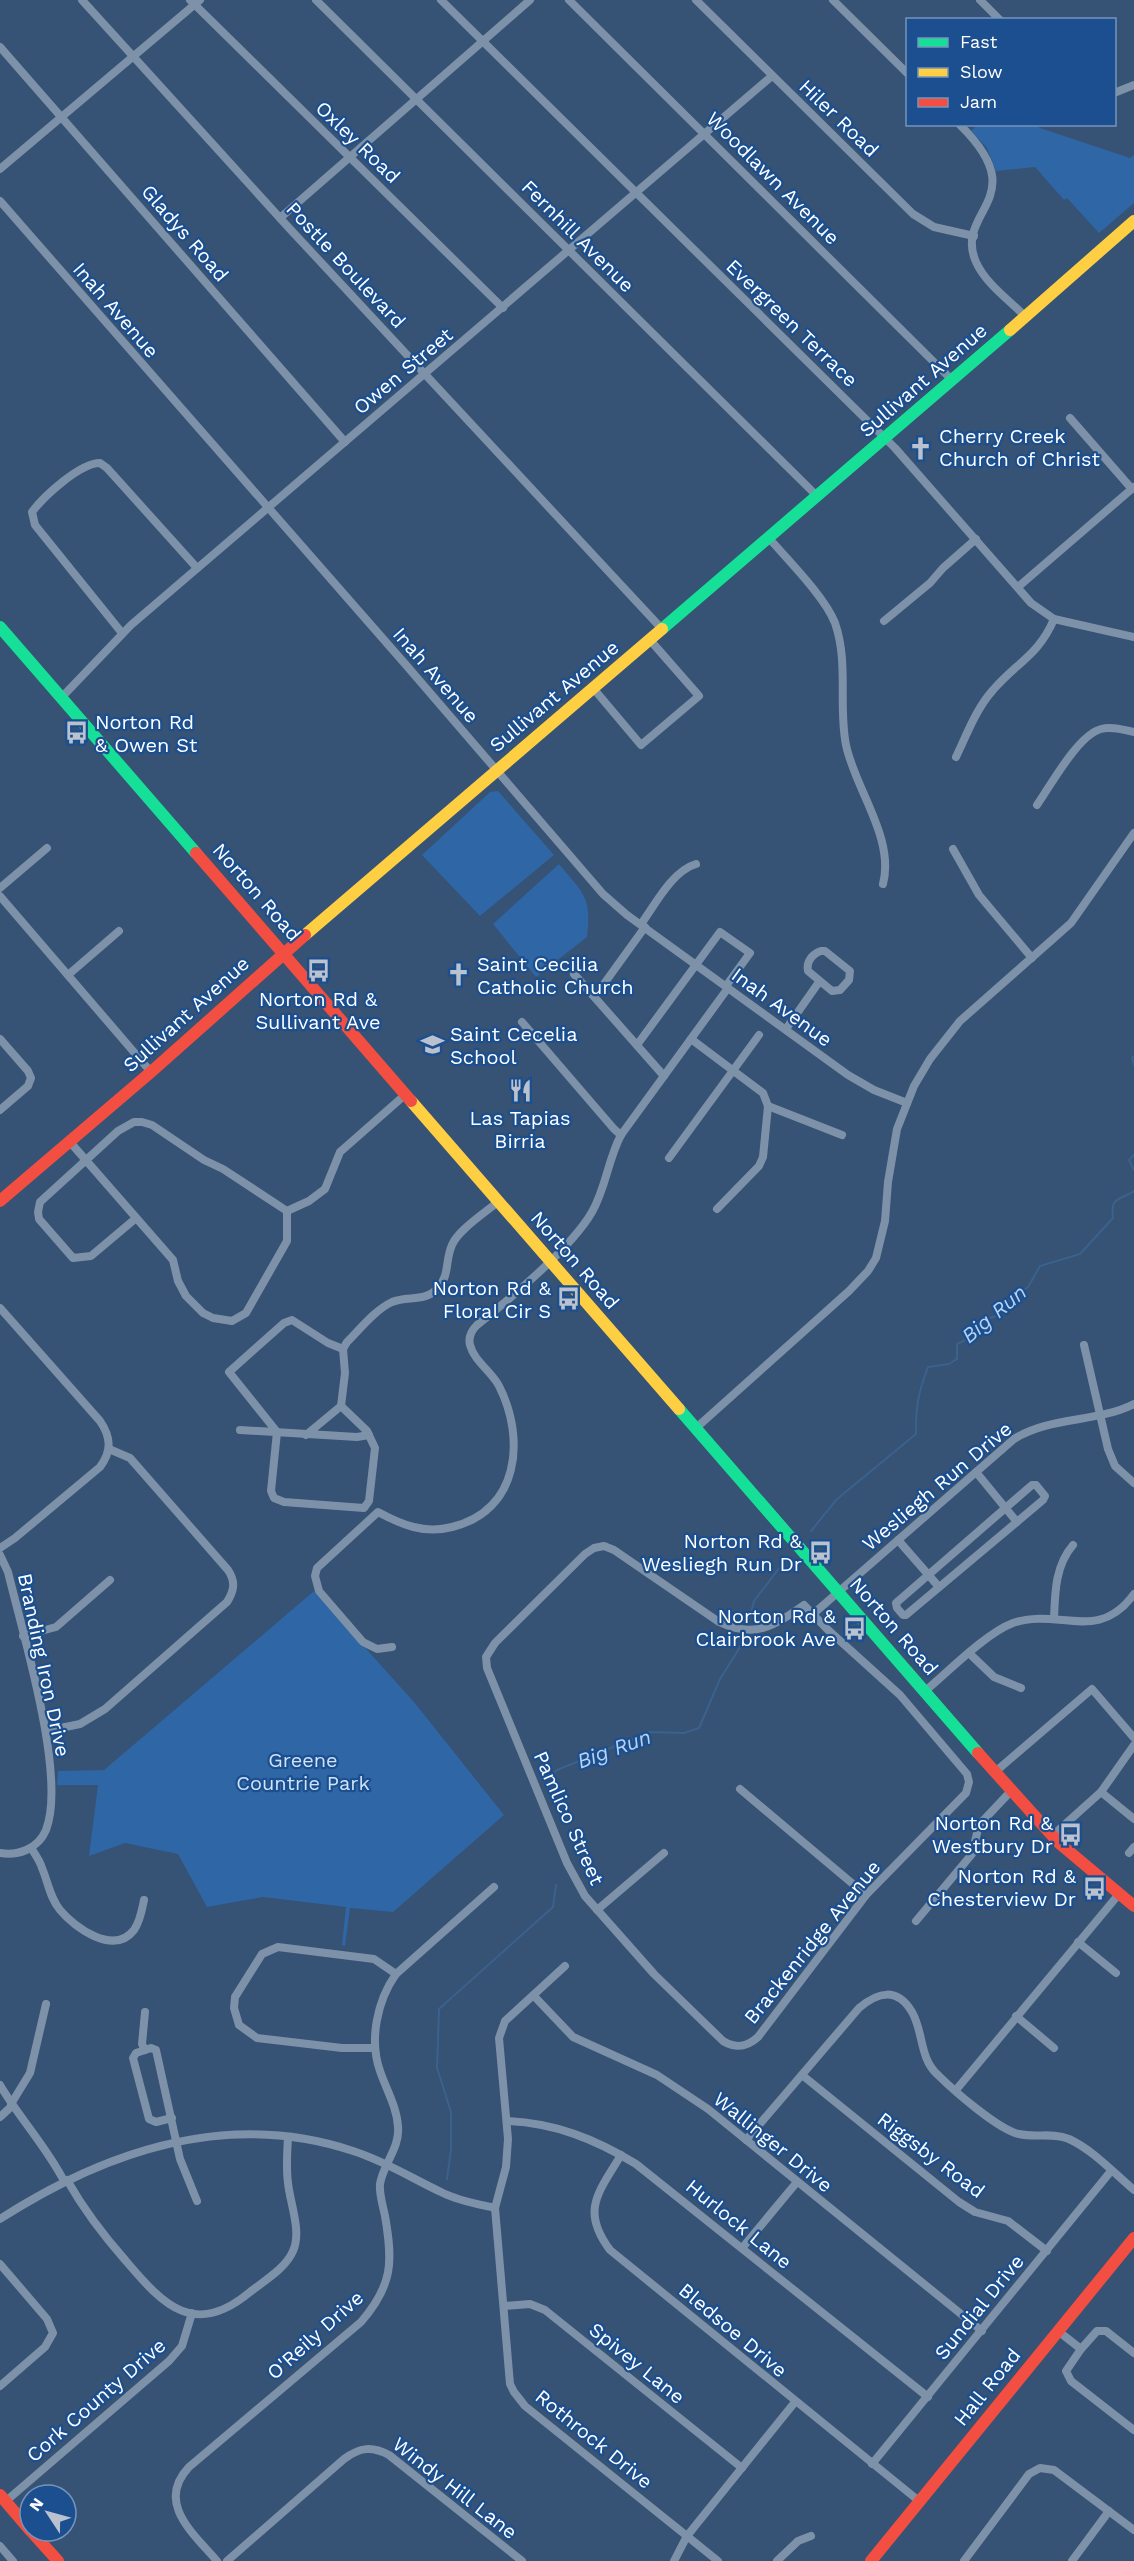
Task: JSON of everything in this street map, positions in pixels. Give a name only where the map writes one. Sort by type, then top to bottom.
[{"type":"street","name":"Postle Boulevard","points":[[82,0],[280,218],[662,629]]},
{"type":"street","name":"Fernhill Avenue","points":[[316,0],[817,496]]},
{"type":"street","name":"Evergreen Terrace","points":[[441,0],[886,438],[1031,603],[1054,619],[1134,637]]},
{"type":"street","points":[[280,218],[530,0]]},
{"type":"street","name":"Woodlawn Avenue","points":[[569,0],[952,380]]},
{"type":"street","name":"Hiler Road","points":[[696,0],[912,214],[934,227],[974,236]]},
{"type":"street","points":[[833,0],[906,72]]},
{"type":"street","points":[[980,0],[998,18]]},
{"type":"street","points":[[0,169],[195,1]]},
{"type":"street","name":"Oxley Road","points":[[195,1],[503,308]]},
{"type":"street","name":"Gladys Road","points":[[0,47],[345,442]]},
{"type":"street","name":"Owen Street","points":[[62,698],[122,633],[772,76]]},
{"type":"street","points":[[1116,92],[1134,85]]},
{"type":"street","points":[[961,126],[980,146],[993,174],[991,194],[974,236],[973,251],[978,266],[1026,317]]},
{"type":"street","name":"Inah Avenue","points":[[0,201],[594,885],[613,904],[849,1075],[874,1090],[907,1103]]},
{"type":"street","name":"Sullivant Avenue","points":[[0,1201],[151,1072],[284,953],[886,438],[1134,221]]},
{"type":"street","points":[[1018,587],[1133,488],[1070,418]]},
{"type":"street","points":[[122,633],[34,525],[32,512],[49,495],[83,467],[100,463],[197,568]]},
{"type":"street","points":[[768,537],[823,603],[835,622],[844,662],[846,745],[876,826],[885,863],[882,884]]},
{"type":"street","points":[[884,621],[930,583],[943,568],[976,539]]},
{"type":"street","points":[[956,757],[981,704],[994,688],[1036,650],[1054,619]]},
{"type":"street","name":"Norton Road","points":[[0,627],[1011,1791],[1052,1836],[1134,1906]]},
{"type":"street","points":[[593,688],[642,745],[699,696],[650,640]]},
{"type":"street","points":[[1037,805],[1080,744],[1091,733],[1109,728],[1134,732]]},
{"type":"street","points":[[696,1428],[849,1291],[873,1264],[883,1236],[891,1156],[897,1129],[907,1103],[930,1059],[960,1021],[1071,923],[1134,833]]},
{"type":"street","points":[[0,888],[47,848]]},
{"type":"street","points":[[953,849],[979,895],[1032,958]]},
{"type":"street","points":[[601,988],[680,874],[696,864]]},
{"type":"street","points":[[0,896],[151,1072]]},
{"type":"street","points":[[68,975],[119,931]]},
{"type":"street","points":[[392,1647],[377,1649],[363,1642],[319,1591],[315,1576],[316,1568],[378,1512],[412,1528],[436,1530],[453,1527],[473,1519],[501,1492],[512,1470],[514,1426],[498,1385],[474,1353],[469,1339],[477,1325],[550,1261],[583,1225],[593,1210],[621,1135],[750,953],[720,932],[637,1045]]},
{"type":"street","points":[[825,951],[850,971],[849,980],[840,990],[831,991],[819,982],[810,975],[807,966],[816,952],[825,951]]},
{"type":"street","points":[[574,974],[664,1076]]},
{"type":"street","points":[[786,1029],[819,982]]},
{"type":"street","points":[[522,1022],[621,1135]]},
{"type":"street","points":[[669,1158],[759,1035]]},
{"type":"street","points":[[0,1039],[28,1071],[31,1078],[28,1086],[0,1110]]},
{"type":"street","points":[[691,1039],[763,1093],[768,1106],[763,1157],[759,1166],[717,1209]]},
{"type":"street","points":[[287,1211],[309,1201],[325,1189],[340,1152],[406,1094]]},
{"type":"street","points":[[768,1106],[842,1135]]},
{"type":"street","points":[[135,1219],[96,1252],[84,1258],[72,1258],[45,1228],[38,1212],[40,1202],[118,1131],[134,1122],[152,1125],[287,1211]]},
{"type":"street","points":[[70,1142],[173,1260],[178,1281],[186,1296],[202,1313],[224,1320],[232,1321],[241,1317],[273,1269],[287,1241],[287,1211]]},
{"type":"street","points":[[306,1435],[341,1406],[345,1373],[343,1349],[346,1342],[386,1306],[401,1300],[425,1298],[432,1293],[444,1279],[452,1244],[458,1236],[499,1201]]},
{"type":"street","points":[[0,1308],[100,1421],[108,1437],[109,1449],[100,1467],[0,1548]]},
{"type":"street","points":[[341,1406],[369,1435],[375,1448],[367,1505],[360,1508],[284,1502],[273,1498],[271,1491],[277,1432],[229,1372],[284,1323],[292,1320],[328,1343],[343,1349]]},
{"type":"street","points":[[1084,1345],[1108,1449],[1115,1466],[1134,1484]]},
{"type":"street","name":"Wesliegh Run Drive","points":[[812,1615],[1023,1433],[1055,1422],[1099,1416],[1134,1404]]},
{"type":"street","points":[[240,1430],[357,1437],[369,1435]]},
{"type":"street","points":[[46,1731],[80,1724],[105,1709],[227,1602],[233,1592],[234,1580],[228,1570],[154,1484],[130,1458],[109,1449]]},
{"type":"street","points":[[976,1472],[1017,1522]]},
{"type":"street","points":[[1032,1485],[1036,1485],[1045,1496],[906,1615],[897,1608],[896,1603],[927,1574],[1005,1507],[1032,1485]]},
{"type":"street","points":[[898,1540],[939,1587]]},
{"type":"street","points":[[1053,1619],[1059,1571],[1065,1554],[1073,1545]]},
{"type":"street","name":"Pamlico Street","points":[[719,2037],[654,1974],[585,1896],[567,1863],[487,1668],[486,1657],[495,1643],[585,1554],[598,1546],[614,1550],[719,1622],[732,1628],[746,1630],[766,1628],[804,1605],[812,1615]]},
{"type":"street","name":"Branding Iron Drive","points":[[0,1555],[8,1572],[46,1731],[50,1778],[49,1815],[43,1836],[31,1848]]},
{"type":"street","points":[[23,1636],[56,1627],[110,1580]]},
{"type":"street","points":[[925,1691],[1000,1629],[1011,1623],[1053,1619],[1086,1623],[1095,1621],[1117,1611],[1134,1594]]},
{"type":"street","name":"Brackenridge Avenue","points":[[719,2037],[734,2046],[746,2046],[754,2041],[866,1895],[958,1802],[966,1793],[969,1782],[963,1767],[908,1704],[886,1681],[812,1615]]},
{"type":"street","points":[[970,1654],[994,1677],[1021,1688]]},
{"type":"street","points":[[995,1772],[1092,1689],[1134,1738]]},
{"type":"street","points":[[1052,1836],[1101,1792],[1134,1745]]},
{"type":"street","points":[[740,1789],[866,1895]]},
{"type":"street","points":[[916,1921],[972,1854],[980,1825],[1011,1791]]},
{"type":"street","points":[[1101,1792],[1134,1818]]},
{"type":"street","points":[[0,1852],[21,1852],[31,1848],[60,1910],[73,1923],[98,1938],[119,1941],[132,1933],[136,1928],[144,1900]]},
{"type":"street","points":[[597,1910],[664,1853]]},
{"type":"street","points":[[396,1974],[374,1959],[278,1947],[262,1954],[252,1967],[235,1997],[234,2013],[242,2029],[257,2038],[342,2048],[374,2048],[383,1997],[396,1974],[494,1887]]},
{"type":"street","points":[[956,2090],[1119,1894]]},
{"type":"street","points":[[1078,1942],[1116,1973]]},
{"type":"street","points":[[0,2219],[66,2180],[139,2150],[176,2141],[219,2135],[288,2138],[329,2144],[388,2164],[444,2194],[495,2208],[507,2167],[507,2121],[499,2038],[506,2021],[566,1966]]},
{"type":"street","points":[[746,2140],[859,2008],[870,1999],[883,1993],[895,1997],[912,2013],[930,2067],[956,2090],[1008,2130],[1019,2134],[1062,2136],[1082,2147],[1134,2190]]},
{"type":"street","name":"Wallinger Drive","points":[[534,1996],[573,2037],[657,2075],[708,2109],[982,2331]]},
{"type":"street","points":[[0,2117],[12,2105],[30,2073],[46,2004]]},
{"type":"street","points":[[145,2012],[142,2044],[145,2050]]},
{"type":"street","points":[[1016,2016],[1054,2048]]},
{"type":"street","points":[[172,2118],[152,2121],[148,2115],[133,2058],[136,2053],[154,2048],[156,2050],[172,2118],[180,2159],[197,2201]]},
{"type":"street","name":"O'Reily Drive","points":[[217,2561],[183,2521],[176,2505],[179,2480],[189,2467],[361,2322],[382,2294],[388,2279],[391,2258],[380,2185],[394,2150],[398,2128],[394,2106],[380,2072],[374,2048]]},
{"type":"street","name":"Riggsby Road","points":[[802,2075],[959,2202],[975,2212],[1008,2221],[1047,2251]]},
{"type":"street","points":[[0,2085],[12,2105],[45,2147],[93,2223],[153,2293],[171,2306],[192,2313],[213,2313],[233,2306],[283,2264],[294,2251],[296,2234],[288,2181],[288,2138]]},
{"type":"street","name":"Hurlock Lane","points":[[507,2121],[540,2124],[580,2134],[621,2155],[655,2177],[928,2397]]},
{"type":"street","name":"Bledsoe Drive","points":[[621,2155],[595,2201],[593,2217],[598,2235],[610,2250],[919,2501]]},
{"type":"street","name":"Sundial Drive","points":[[872,2464],[1111,2171]]},
{"type":"street","points":[[743,2247],[797,2182]]},
{"type":"street","name":"Rothrock Drive","points":[[495,2208],[509,2375],[514,2392],[519,2399],[718,2561]]},
{"type":"street","name":"Hall Road","points":[[878,2559],[919,2501],[1134,2238]]},
{"type":"street","points":[[0,2264],[46,2319],[53,2333],[45,2346],[0,2386]]},
{"type":"street","name":"Spivey Lane","points":[[504,2306],[530,2304],[544,2310],[742,2468]]},
{"type":"street","name":"Cork County Drive","points":[[3,2498],[169,2361],[182,2346],[192,2313]]},
{"type":"street","points":[[1134,2353],[1113,2336],[1100,2330],[1094,2333],[1067,2367],[1067,2375],[1071,2381],[1134,2430]]},
{"type":"street","points":[[1058,2331],[1081,2349]]},
{"type":"street","points":[[674,2561],[687,2536],[795,2402]]},
{"type":"street","name":"Windy Hill Lane","points":[[227,2561],[344,2459],[352,2453],[368,2448],[389,2455],[522,2561]]},
{"type":"street","points":[[964,2561],[1026,2479],[1040,2469],[1054,2470],[1134,2530]]},
{"type":"street","points":[[3,2498],[18,2515]]},
{"type":"street","points":[[1072,2561],[1109,2511]]},
{"type":"street","points":[[777,2561],[798,2541],[811,2536]]},
{"type":"street","points":[[42,2543],[58,2561]]},
{"type":"street","points":[[0,2546],[13,2561]]},
{"type":"green space","points":[[976,126],[1037,126],[1130,158],[1134,155],[1134,203],[1099,233],[1067,198],[1064,200],[1035,167],[996,171],[987,148],[971,131]]},
{"type":"green space","points":[[498,791],[554,855],[480,916],[422,855],[490,792]]},
{"type":"green space","points":[[559,864],[584,896],[588,912],[587,937],[536,977],[493,924]]},
{"type":"green space","name":"Greene Countrie Park","points":[[314,1591],[414,1702],[504,1815],[393,1912],[350,1908],[345,1946],[342,1945],[346,1907],[263,1897],[207,1907],[178,1854],[125,1843],[89,1856],[98,1785],[57,1785],[58,1771],[104,1770]]},
{"type":"waterway","name":"Big Run","points":[[1134,1056],[1132,1058],[1134,1065]]},
{"type":"waterway","name":"Big Run","points":[[1134,1155],[1129,1160],[1134,1170]]},
{"type":"waterway","name":"Big Run","points":[[811,1531],[837,1499],[916,1434],[918,1400],[928,1367],[949,1364],[957,1359],[957,1344],[972,1337],[979,1322],[996,1316],[1005,1303],[1028,1287],[1040,1266],[1080,1254],[1113,1218],[1114,1202],[1134,1191]]},
{"type":"waterway","name":"Big Run","points":[[750,1617],[754,1601],[787,1558]]},
{"type":"waterway","name":"Big Run","points":[[547,1780],[557,1770],[650,1732],[684,1733],[699,1728],[720,1679],[742,1644]]},
{"type":"waterway","points":[[447,2179],[451,2150],[451,2112],[437,2068],[439,2009],[553,1907],[556,1885]]},
{"type":"traffic: fast","points":[[662,629],[1010,330]]},
{"type":"traffic: fast","points":[[0,627],[196,853]]},
{"type":"traffic: fast","points":[[679,1409],[978,1753]]},
{"type":"traffic: slow","points":[[1010,330],[1134,221]]},
{"type":"traffic: slow","points":[[305,935],[662,629]]},
{"type":"traffic: slow","points":[[411,1101],[679,1409]]},
{"type":"traffic: jam","points":[[196,853],[411,1101]]},
{"type":"traffic: jam","points":[[0,1201],[151,1072],[305,935]]},
{"type":"traffic: jam","points":[[978,1753],[1059,1843],[1134,1906]]},
{"type":"traffic: jam","points":[[871,2561],[1134,2238]]},
{"type":"traffic: jam","points":[[0,2495],[18,2516]]},
{"type":"traffic: jam","points":[[42,2543],[58,2561]]},
{"type":"place","name":"Cherry Creek Church of Christ","points":[[921,448]]},
{"type":"place","name":"Norton Rd & Owen St","points":[[77,733]]},
{"type":"place","name":"Norton Rd & Sullivant Ave","points":[[318,971]]},
{"type":"place","name":"Saint Cecilia Catholic Church","points":[[459,975]]},
{"type":"place","name":"Saint Cecelia School","points":[[432,1045]]},
{"type":"place","name":"Las Tapias Birria","points":[[520,1091]]},
{"type":"place","name":"Norton Rd & Floral Cir S","points":[[569,1299]]},
{"type":"place","name":"Norton Rd & Wesliegh Run Dr","points":[[820,1553]]},
{"type":"place","name":"Norton Rd & Clairbrook Ave","points":[[854,1628]]},
{"type":"place","name":"Norton Rd & Westbury Dr","points":[[1071,1835]]},
{"type":"place","name":"Norton Rd & Chesterview Dr","points":[[1094,1888]]}]
